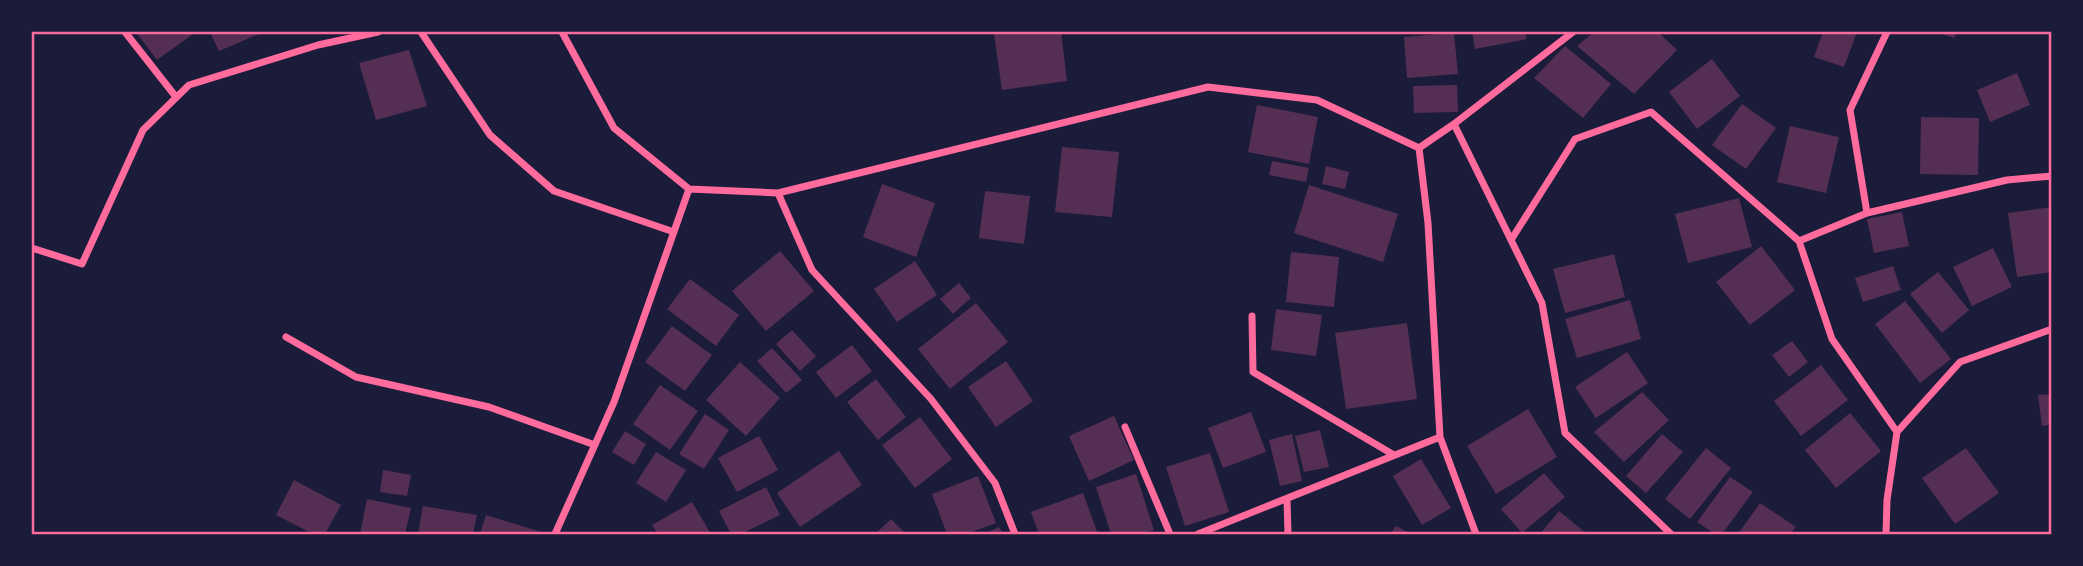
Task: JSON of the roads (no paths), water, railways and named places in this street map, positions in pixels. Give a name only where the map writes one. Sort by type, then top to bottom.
[{"type":"street","points":[[125,32],[176,97]]},
{"type":"street","points":[[32,248],[82,264],[143,130],[189,85],[318,45],[378,32]]},
{"type":"street","points":[[421,32],[490,135],[554,191],[674,232]]},
{"type":"street","points":[[562,32],[614,128],[689,189],[778,193],[1208,87],[1317,100],[1419,148]]},
{"type":"street","points":[[1419,148],[1573,32]]},
{"type":"street","points":[[1867,213],[1850,110],[1887,32]]},
{"type":"street","points":[[1511,240],[1575,139],[1651,111],[1798,241],[1832,339],[1897,432]]},
{"type":"street","points":[[1454,124],[1542,303],[1565,433],[1671,534]]},
{"type":"street","points":[[1419,148],[1428,223],[1440,437],[1476,534]]},
{"type":"street","points":[[1798,241],[1867,213],[2007,180],[2052,176]]},
{"type":"street","points":[[555,534],[614,402],[689,189]]},
{"type":"street","points":[[778,193],[811,270],[931,399],[995,483],[1015,534]]},
{"type":"street","points":[[1252,316],[1253,372],[1395,455]]},
{"type":"street","points":[[1886,534],[1887,500],[1897,432],[1960,362],[2052,329]]},
{"type":"street","points":[[286,337],[356,377],[489,407],[595,445]]},
{"type":"street","points":[[1125,426],[1170,534]]},
{"type":"street","points":[[1198,534],[1440,437]]},
{"type":"street","points":[[1287,499],[1289,534]]}]
